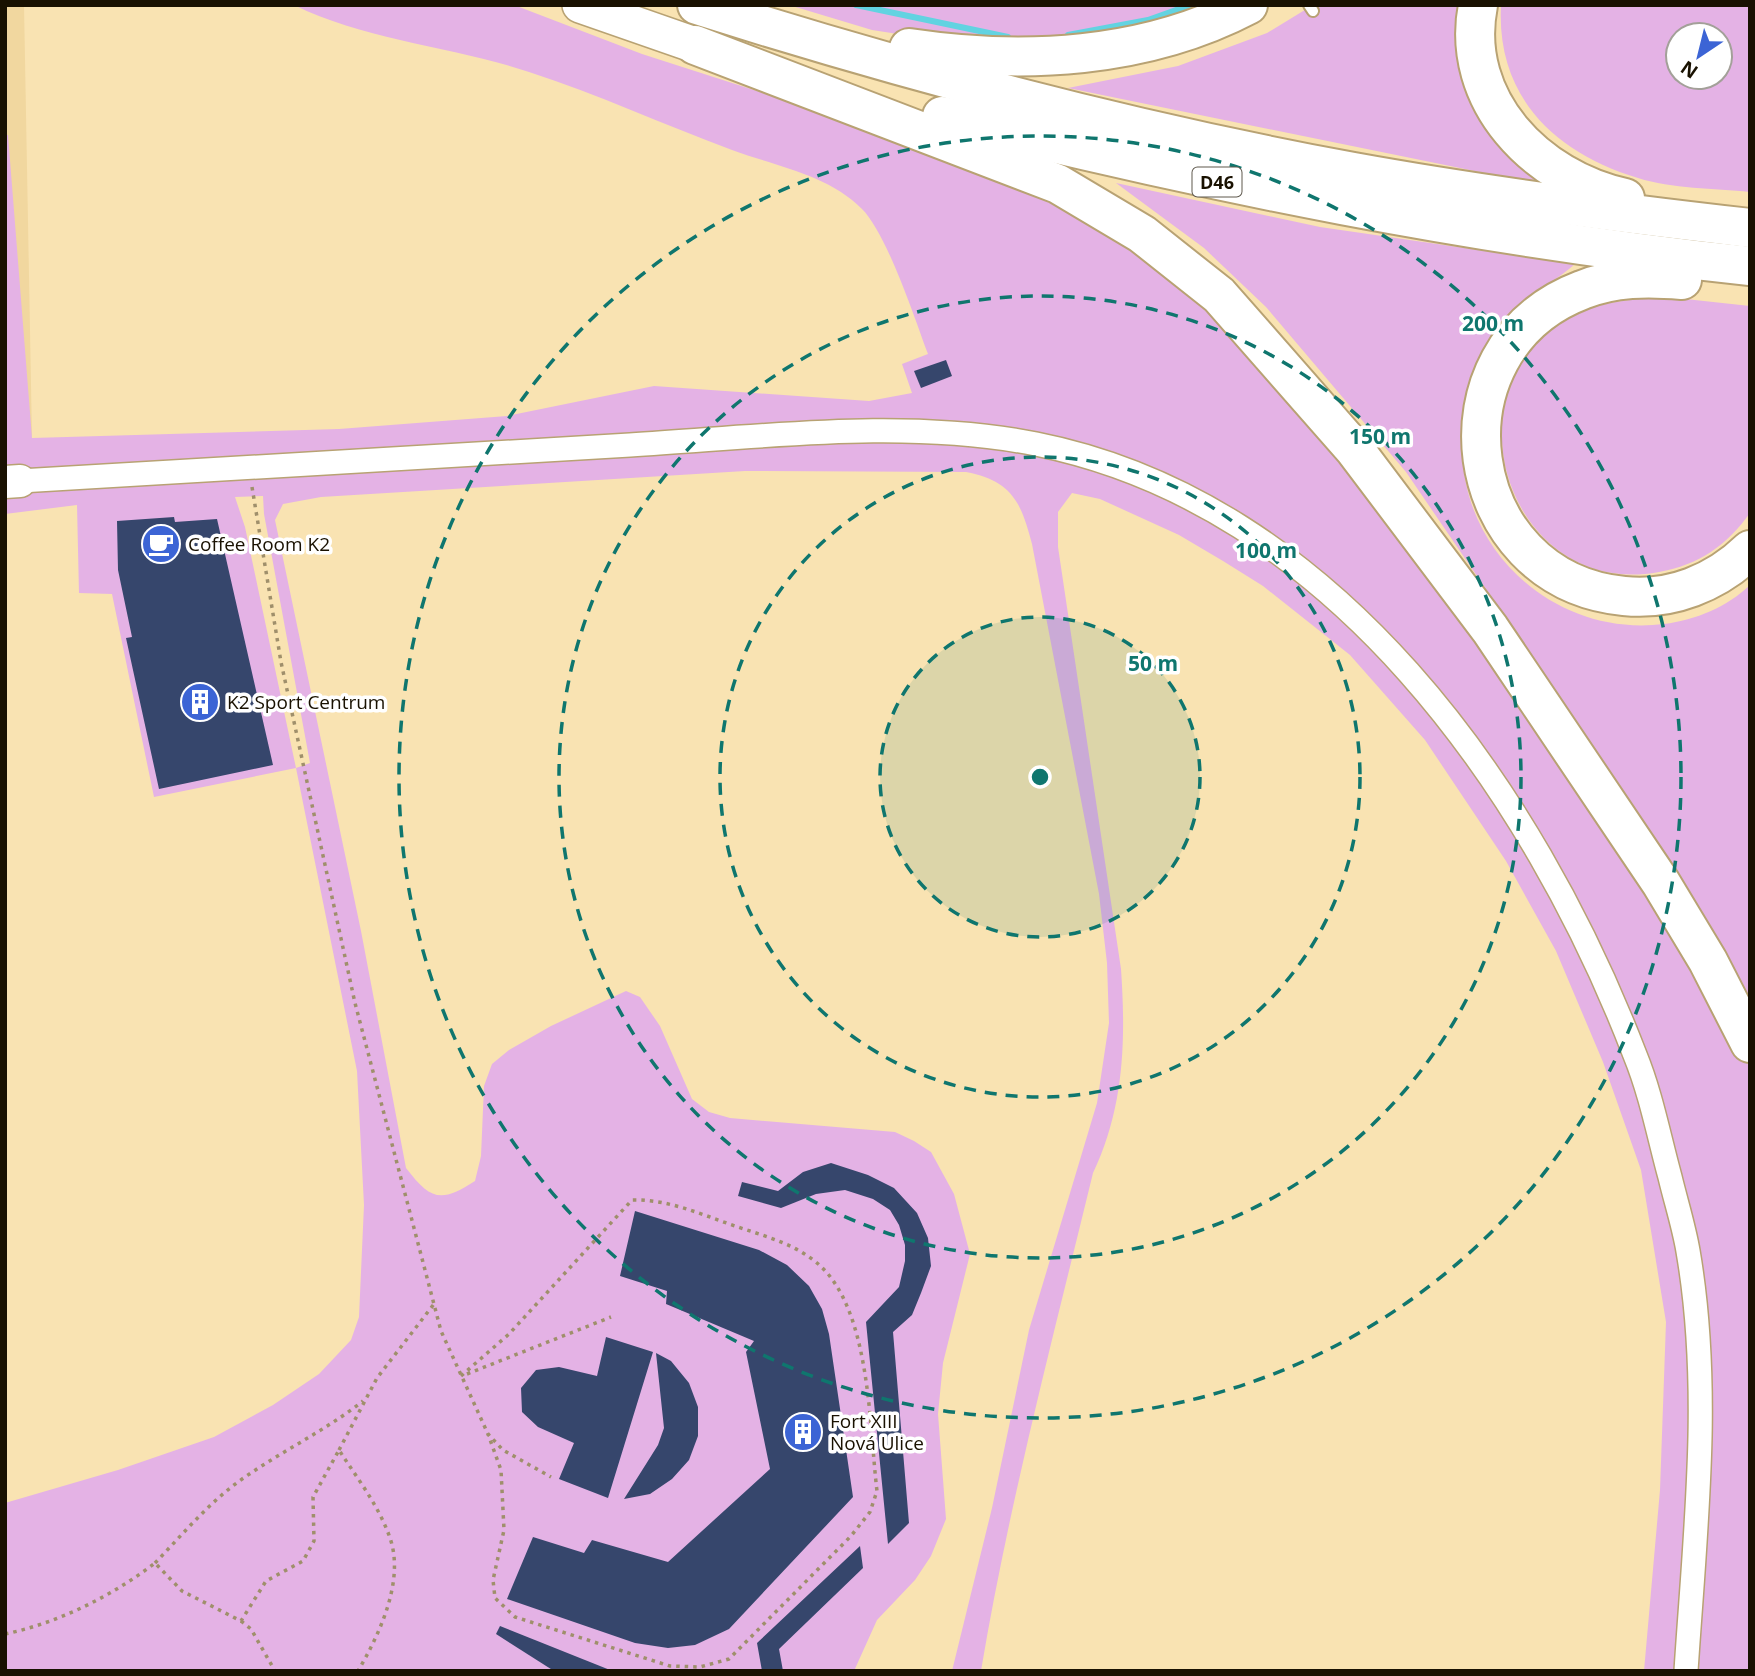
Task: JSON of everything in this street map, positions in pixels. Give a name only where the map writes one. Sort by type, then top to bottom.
[{"type":"highway","name":"D46","points":[[697,5],[930,75],[1068,111],[1238,149],[1426,184],[1599,211],[1750,227]]},
{"type":"highway","points":[[697,5],[909,48],[955,55],[1023,58],[1158,41],[1220,20],[1248,5]]},
{"type":"highway","points":[[1478,5],[1477,53],[1488,94],[1508,128],[1536,157],[1567,176],[1617,197],[1750,227]]},
{"type":"highway","name":"D46","points":[[695,45],[892,103],[1219,182],[1456,226],[1750,266]]},
{"type":"highway","points":[[695,45],[1058,184],[1097,204],[1142,234],[1219,295],[1354,450],[1490,629],[1661,883],[1720,983],[1750,1043]]},
{"type":"highway","points":[[1750,284],[1639,278],[1593,286],[1555,303],[1527,325],[1503,356],[1489,385],[1479,435],[1484,475],[1504,523],[1532,556],[1573,583],[1619,596],[1667,594],[1715,577],[1750,550]]},
{"type":"main road","points":[[580,5],[695,45]]},
{"type":"street","points":[[13,482],[867,432],[926,431],[977,436],[1076,453],[1140,475],[1223,516],[1294,565],[1336,601],[1413,677],[1496,782],[1545,862],[1588,943],[1638,1060],[1688,1251],[1699,1357],[1700,1450],[1686,1671]]},
{"type":"path","points":[[248,468],[281,662],[355,1003],[442,1331],[461,1376],[488,1434],[501,1470],[504,1530],[493,1580],[495,1598],[515,1618],[670,1666],[699,1667],[729,1659],[851,1536],[870,1512],[877,1491],[860,1345],[843,1297],[819,1264],[792,1245],[658,1199],[632,1200],[509,1334],[461,1376]]},
{"type":"path","points":[[241,1621],[266,1581],[303,1561],[314,1541],[313,1497],[363,1401],[395,1352],[434,1304]]},
{"type":"path","points":[[461,1376],[611,1317]]},
{"type":"path","points":[[5,1634],[38,1624],[108,1595],[155,1563],[207,1507],[246,1477],[330,1427],[363,1401]]},
{"type":"path","points":[[488,1434],[503,1450],[551,1477]]},
{"type":"path","points":[[339,1450],[375,1507],[391,1540],[393,1564],[387,1615],[358,1671]]},
{"type":"path","points":[[155,1563],[182,1591],[241,1621],[251,1629],[275,1671]]},
{"type":"shaded area","points":[[5,5],[24,5],[32,438],[5,440]]},
{"type":"shaded area","points":[[294,5],[514,5],[642,54],[878,130],[1019,179],[1174,273],[1279,382],[1565,757],[1745,1057],[1750,1070],[1750,1671],[1644,1671],[1660,1490],[1666,1322],[1641,1170],[1603,1062],[1556,951],[1506,861],[1425,740],[1350,655],[1263,586],[1179,535],[1100,499],[1072,493],[1058,512],[1058,547],[1121,969],[1123,1048],[1111,1124],[1093,1173],[1032,1421],[981,1671],[952,1671],[992,1508],[1029,1330],[1097,1103],[1109,1023],[1107,963],[1099,894],[1032,544],[1024,516],[1012,496],[994,481],[966,472],[745,471],[321,497],[283,504],[275,520],[361,931],[406,1168],[422,1186],[436,1195],[453,1193],[475,1181],[481,1156],[484,1086],[492,1064],[509,1050],[551,1026],[626,991],[640,997],[660,1026],[692,1099],[709,1112],[730,1118],[895,1132],[931,1152],[954,1194],[970,1254],[943,1363],[938,1414],[946,1519],[931,1556],[915,1580],[877,1620],[854,1671],[5,1671],[5,1503],[118,1470],[214,1437],[273,1405],[319,1374],[351,1340],[359,1317],[364,1205],[357,1071],[296,768],[154,797],[112,594],[79,593],[77,505],[5,514],[5,135],[8,135],[32,438],[339,429],[507,416],[654,386],[869,401],[912,393],[902,364],[928,354],[900,278],[881,237],[862,209],[834,188],[801,173],[732,150],[529,72],[380,35],[322,17]],"holes":[[[263,496],[264,514],[310,763],[296,768],[245,527],[235,497]]]},
{"type":"shaded area","points":[[789,5],[1228,5],[1122,37],[963,44],[872,30]]},
{"type":"shaded area","points":[[1313,5],[1459,5],[1459,44],[1490,130],[1508,155],[1548,186],[1068,88],[1178,66],[1267,33]]},
{"type":"shaded area","points":[[1501,5],[1750,5],[1750,192],[1651,182],[1608,167],[1580,153],[1556,136],[1536,116],[1520,93],[1508,67],[1502,38]]},
{"type":"shaded area","points":[[1116,183],[1320,227],[1575,264],[1522,308],[1474,388],[1463,442],[1467,486],[1481,527],[1505,562],[1537,592],[1575,613],[1618,624],[1664,624],[1710,611],[1731,600],[1750,585],[1750,998],[1710,927],[1619,784],[1406,472],[1266,307],[1204,248]]},
{"type":"shaded area","points":[[1667,297],[1750,306],[1750,513],[1722,544],[1687,564],[1659,572],[1606,572],[1562,553],[1529,520],[1508,478],[1502,431],[1510,385],[1536,344],[1579,313],[1611,303]]},
{"type":"building","points":[[946,360],[952,376],[921,388],[914,371]]},
{"type":"building","name":"K2 Sport Centrum","points":[[174,517],[175,522],[217,519],[273,765],[159,789],[126,638],[132,637],[118,570],[117,521]]},
{"type":"building","points":[[831,1163],[868,1175],[894,1188],[917,1213],[928,1238],[931,1266],[921,1293],[912,1315],[893,1332],[909,1523],[888,1544],[866,1322],[899,1287],[905,1261],[905,1245],[899,1225],[890,1210],[873,1199],[845,1190],[816,1194],[781,1208],[738,1196],[742,1182],[778,1191],[803,1172]]},
{"type":"building","name":"Fort XIII Nová Ulice","points":[[635,1211],[759,1250],[787,1265],[809,1286],[822,1309],[829,1334],[853,1497],[729,1629],[695,1645],[668,1648],[635,1643],[507,1599],[533,1537],[584,1553],[592,1540],[668,1562],[770,1469],[746,1352],[754,1341],[666,1304],[667,1291],[620,1276]]},
{"type":"building","points":[[606,1337],[653,1352],[608,1498],[559,1479],[574,1443],[538,1427],[522,1412],[521,1388],[536,1370],[559,1367],[597,1376]]},
{"type":"building","points":[[656,1353],[671,1361],[689,1383],[698,1407],[698,1436],[689,1460],[672,1479],[650,1494],[624,1499],[658,1445],[664,1428]]},
{"type":"building","points":[[860,1546],[863,1568],[779,1649],[783,1671],[762,1671],[757,1643]]},
{"type":"building","points":[[500,1626],[610,1671],[554,1671],[496,1634]]},
{"type":"waterway","points":[[856,5],[1008,37]]},
{"type":"waterway","points":[[1068,35],[1148,20],[1190,5]]},
{"type":"place","name":"Coffee Room K2","points":[[161,544]]},
{"type":"place","name":"K2 Sport Centrum","points":[[200,702]]},
{"type":"place","name":"Fort XIII Nová Ulice","points":[[803,1432]]}]
